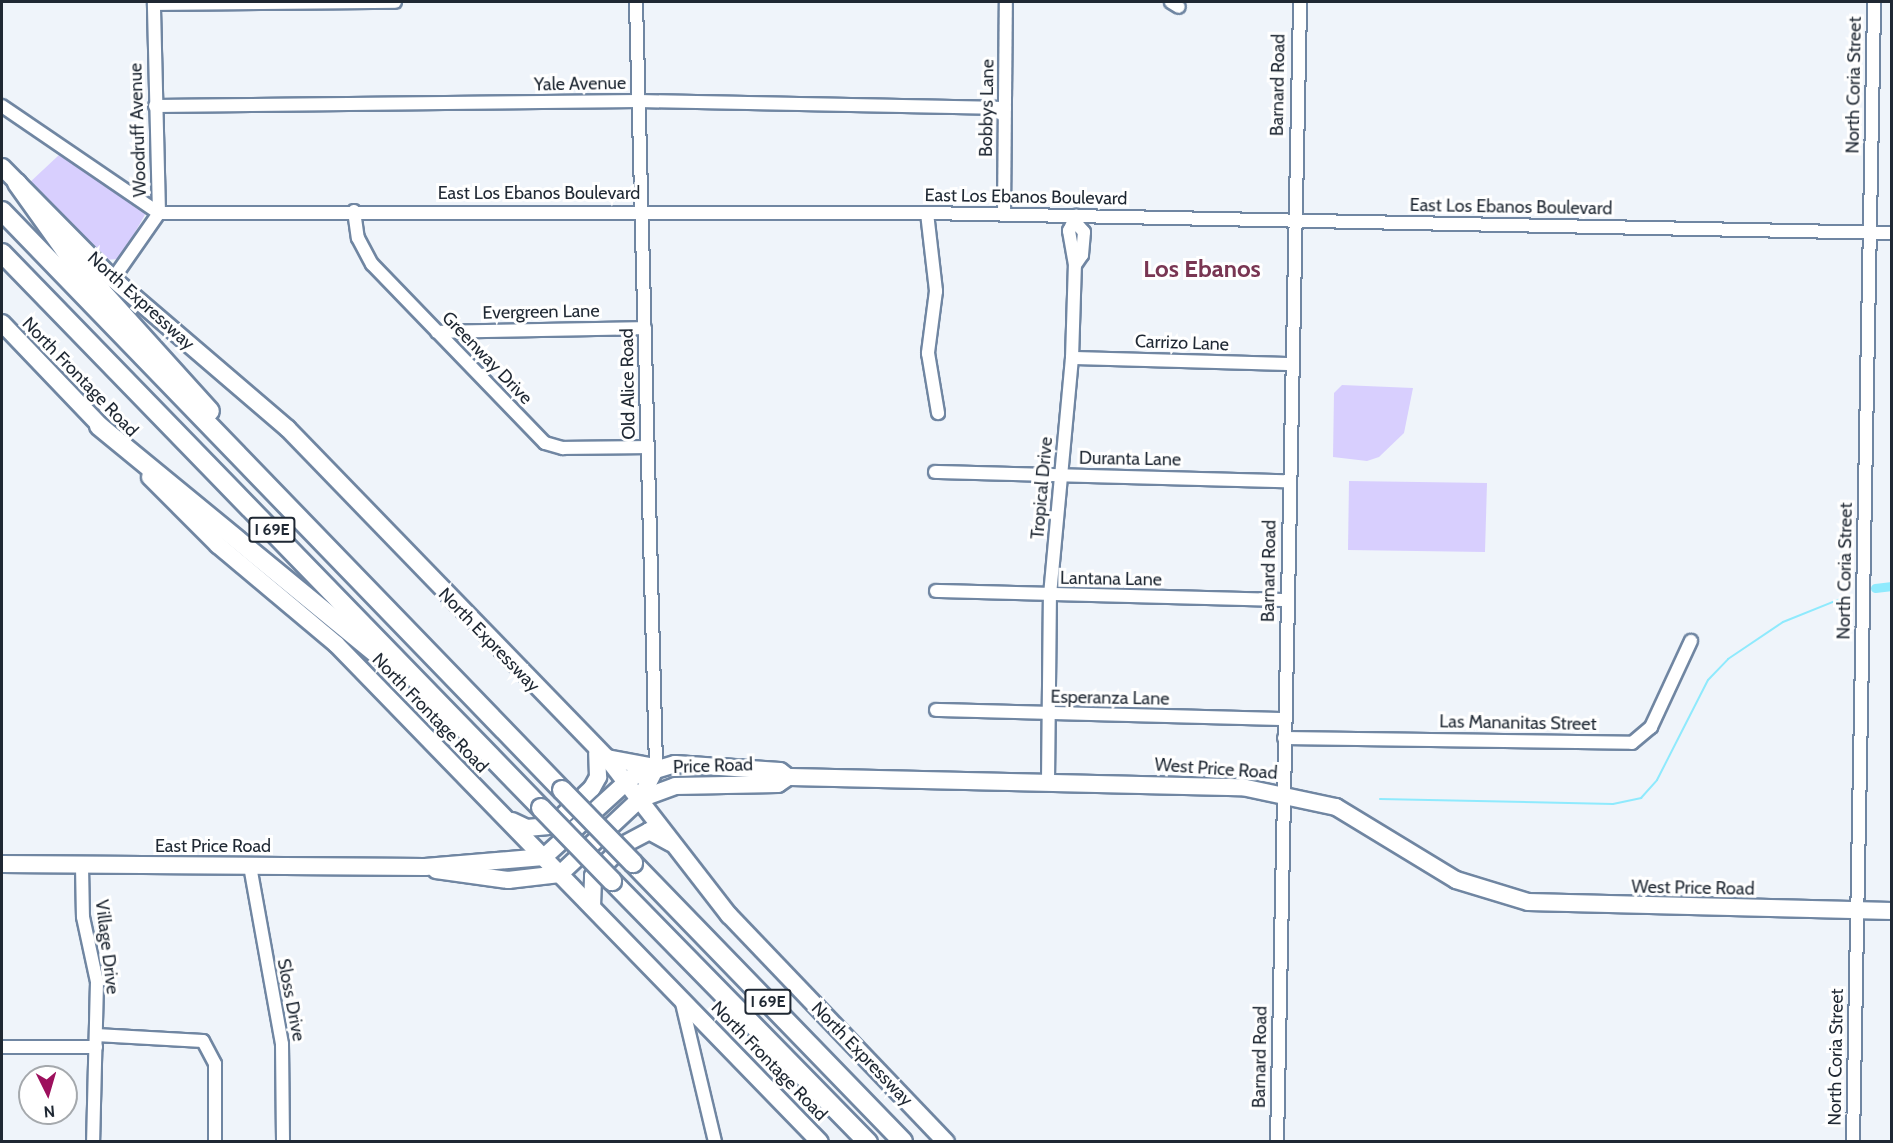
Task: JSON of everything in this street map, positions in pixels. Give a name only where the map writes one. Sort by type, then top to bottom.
[{"type":"highway","points":[[17,183],[67,253],[171,365],[316,536]]},
{"type":"highway","name":"North Expressway","points":[[2,211],[903,1142]]},
{"type":"highway","name":"I 69E","points":[[2,253],[868,1142]]},
{"type":"highway","points":[[99,426],[461,725]]},
{"type":"highway","points":[[822,1058],[917,1142]]},
{"type":"highway","points":[[797,1068],[853,1142]]},
{"type":"main road","name":"North Expressway","points":[[2,167],[113,279],[288,429],[627,782],[752,940],[946,1142]]},
{"type":"main road","name":"North Frontage Road","points":[[2,323],[99,426],[218,545],[336,644],[820,1142]]},
{"type":"main road","points":[[503,817],[527,828],[552,826],[592,788],[598,777],[602,756],[656,767],[640,799],[560,874]]},
{"type":"main road","name":"West Price Road","points":[[627,782],[656,767],[780,771],[788,777],[1048,781],[1284,792],[1336,807],[1456,880],[1519,900],[1892,911]]},
{"type":"main road","name":"Price Road","points":[[640,799],[675,786],[778,784],[788,777]]},
{"type":"main road","points":[[544,857],[627,782]]},
{"type":"main road","points":[[592,907],[593,876],[638,833],[655,833],[679,849]]},
{"type":"main road","name":"East Price Road","points":[[2,864],[425,867],[544,857]]},
{"type":"main road","name":"East Price Road","points":[[425,867],[508,880],[560,874]]},
{"type":"main road","points":[[508,880],[557,885],[579,895]]},
{"type":"street","points":[[154,3],[395,2]]},
{"type":"street","name":"Old Alice Road","points":[[636,2],[656,767]]},
{"type":"street","name":"Bobbys Lane","points":[[1004,215],[1005,2]]},
{"type":"street","name":"Barnard Road","points":[[1277,1142],[1290,364],[1300,2]]},
{"type":"street","name":"North Coria Street","points":[[1853,1142],[1874,2]]},
{"type":"street","name":"Woodruff Avenue","points":[[113,279],[159,213],[154,3]]},
{"type":"street","name":"Yale Avenue","points":[[155,106],[639,101],[1005,108]]},
{"type":"street","points":[[2,106],[159,213]]},
{"type":"street","name":"East Los Ebanos Boulevard","points":[[159,213],[642,210],[927,213],[1076,220],[1293,220],[1892,233]]},
{"type":"street","name":"Greenway Drive","points":[[354,211],[366,255],[545,443],[563,448],[647,447]]},
{"type":"street","points":[[927,213],[936,291],[928,353],[938,413]]},
{"type":"street","name":"Tropical Drive","points":[[1048,781],[1050,596],[1072,358],[1075,265],[1082,255],[1084,232],[1076,220]]},
{"type":"street","name":"Evergreen Lane","points":[[437,332],[645,328]]},
{"type":"street","name":"Carrizo Lane","points":[[1072,358],[1290,364]]},
{"type":"street","name":"Duranta Lane","points":[[935,472],[1288,481]]},
{"type":"street","name":"Lantana Lane","points":[[936,591],[1050,596],[1286,600]]},
{"type":"street","name":"Las Mananitas Street","points":[[1284,738],[1632,743],[1651,727],[1691,641]]},
{"type":"street","name":"Esperanza Lane","points":[[936,710],[1048,715],[1284,719]]},
{"type":"street","name":"Village Drive","points":[[82,866],[83,917],[96,982],[93,1142]]},
{"type":"street","name":"Sloss Drive","points":[[250,866],[282,1044],[283,1142]]},
{"type":"street","points":[[680,998],[715,1142]]},
{"type":"street","points":[[2,1047],[96,1041],[203,1041],[215,1064],[216,1142]]},
{"type":"shaded area","points":[[59,155],[147,211],[120,259],[101,260],[28,184]]},
{"type":"shaded area","points":[[1342,385],[1413,388],[1404,433],[1379,457],[1367,461],[1333,457],[1334,393]]},
{"type":"shaded area","points":[[1349,481],[1487,483],[1485,552],[1348,550]]},
{"type":"waterway","points":[[1875,588],[1892,586]]},
{"type":"waterway","points":[[1380,799],[1613,804],[1641,798],[1657,780],[1708,680],[1728,659],[1783,622],[1850,595]]},
{"type":"district","name":"Los Ebanos","points":[[1202,269]]}]
